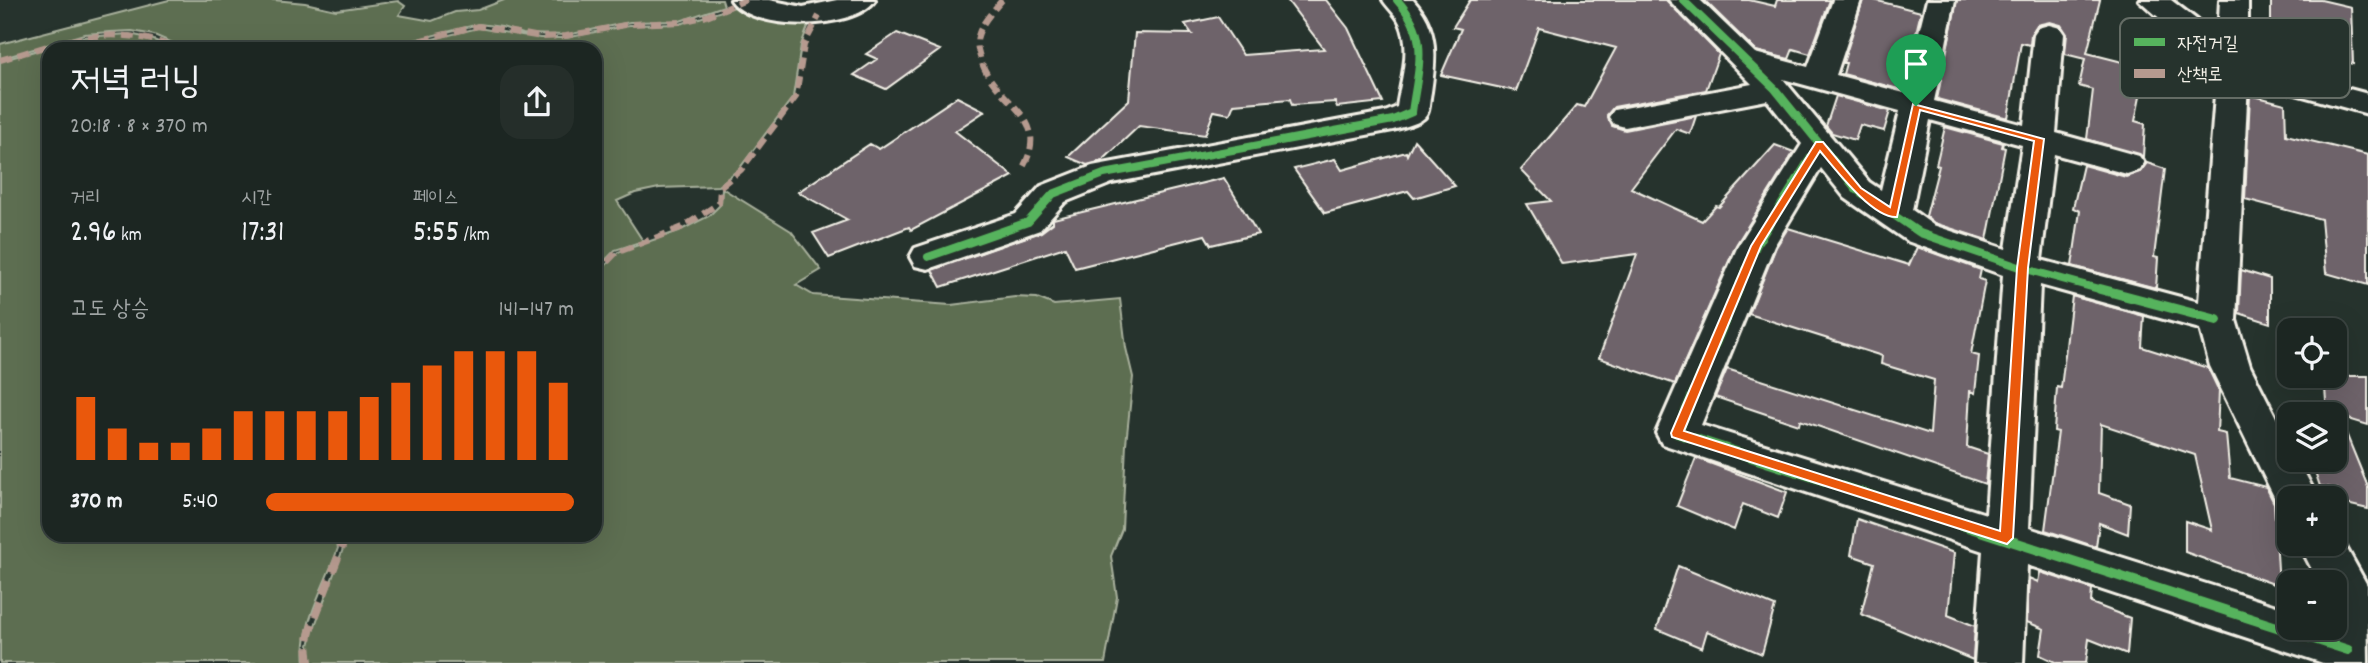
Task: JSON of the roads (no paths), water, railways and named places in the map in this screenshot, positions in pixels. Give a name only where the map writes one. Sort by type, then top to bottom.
[{"type":"street","points":[[746,0],[769,12],[802,16],[819,16],[862,0]]},
{"type":"street","points":[[928,257],[1028,222],[1053,194],[1104,174],[1393,120],[1412,112],[1421,33],[1406,7],[1397,0]]},
{"type":"street","points":[[1683,0],[1775,89],[1857,190],[1920,233],[2022,268],[2217,320]]},
{"type":"street","points":[[1819,80],[1847,0]]},
{"type":"street","points":[[1893,215],[1941,0]]},
{"type":"street","points":[[2153,0],[2176,18]]},
{"type":"street","points":[[2234,0],[2234,18]]},
{"type":"street","points":[[1999,663],[2022,268],[2039,139],[2049,34]]},
{"type":"street","points":[[1743,59],[2127,163]]},
{"type":"street","points":[[1625,117],[1775,89]]},
{"type":"street","points":[[2231,98],[2217,320],[2230,366],[2290,486]]},
{"type":"street","points":[[2346,98],[2368,104]]},
{"type":"street","points":[[1819,144],[1756,246],[1677,433],[2007,538],[2349,656],[2344,585],[2328,556]]}]
